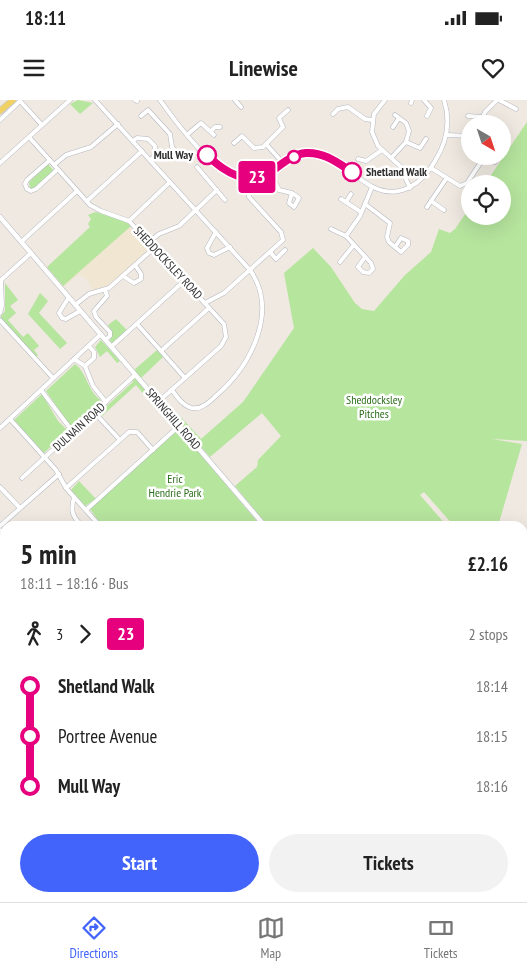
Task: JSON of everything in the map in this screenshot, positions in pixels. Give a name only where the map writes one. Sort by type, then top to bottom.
[{"type":"main road","points":[[1,109],[13,100]]},
{"type":"street","points":[[1,161],[69,100]]},
{"type":"street","points":[[95,100],[230,247],[250,270],[259,286],[262,315],[255,344],[242,369],[222,391],[200,407],[186,405],[172,390]]},
{"type":"street","points":[[160,100],[176,121],[219,167],[231,174],[247,178],[270,172],[283,163],[306,153],[325,156],[372,187],[394,191],[410,188],[421,181],[441,152],[448,122],[444,100]]},
{"type":"street","points":[[235,100],[241,107]]},
{"type":"street","points":[[385,100],[376,109],[372,120],[372,132],[382,150],[403,169],[410,188]]},
{"type":"street","points":[[424,100],[431,108],[427,116]]},
{"type":"street","points":[[483,115],[491,102],[498,100],[516,109]]},
{"type":"street","points":[[0,120],[21,101],[42,125]]},
{"type":"street","points":[[332,114],[338,109],[348,107],[365,119],[372,120]]},
{"type":"street","points":[[141,116],[148,110],[171,136],[172,147],[180,155]]},
{"type":"street","points":[[234,143],[242,136],[254,148],[260,148],[282,128],[279,118],[288,110]]},
{"type":"street","points":[[392,158],[406,142],[409,127],[397,116],[393,127]]},
{"type":"street","points":[[166,129],[176,121]]},
{"type":"street","points":[[188,134],[199,123],[204,124],[212,133],[215,127],[220,128]]},
{"type":"street","points":[[54,165],[66,155],[91,147],[118,124]]},
{"type":"street","points":[[446,135],[461,136]]},
{"type":"street","name":"SHEDDOCKSLEY ROAD","points":[[29,137],[95,208],[129,221],[224,324],[226,337],[221,346],[158,402]]},
{"type":"street","points":[[133,141],[137,138],[148,139],[154,146],[154,157],[150,160]]},
{"type":"street","points":[[406,142],[420,148],[426,139]]},
{"type":"street","points":[[266,144],[283,163]]},
{"type":"street","points":[[366,162],[382,150]]},
{"type":"street","points":[[86,200],[142,151]]},
{"type":"street","points":[[358,159],[366,162]]},
{"type":"street","points":[[50,160],[28,180],[25,184],[27,189],[31,192],[36,189],[58,169]]},
{"type":"street","points":[[366,162],[366,169]]},
{"type":"street","points":[[431,168],[458,186],[464,185],[479,165]]},
{"type":"street","points":[[197,167],[225,200]]},
{"type":"street","points":[[270,172],[280,190],[292,193]]},
{"type":"street","points":[[205,303],[224,292],[283,240],[283,235],[249,197],[247,178]]},
{"type":"street","points":[[427,207],[446,179]]},
{"type":"street","points":[[129,221],[170,182]]},
{"type":"street","points":[[346,236],[361,212],[372,187]]},
{"type":"street","points":[[21,242],[77,190]]},
{"type":"street","points":[[149,242],[159,234],[178,226],[217,190]]},
{"type":"street","points":[[346,202],[351,194]]},
{"type":"street","points":[[341,198],[361,212]]},
{"type":"street","points":[[431,201],[444,210]]},
{"type":"street","points":[[365,204],[388,220],[390,228],[387,237],[388,242],[395,247]]},
{"type":"street","name":"SPRINGHILL ROAD","points":[[0,217],[261,521]]},
{"type":"street","points":[[0,227],[5,222]]},
{"type":"street","points":[[331,229],[346,236],[353,246],[365,257]]},
{"type":"street","points":[[216,232],[207,248],[209,253],[214,255],[230,247]]},
{"type":"street","points":[[340,262],[353,246]]},
{"type":"street","points":[[75,305],[89,294],[106,290],[154,248]]},
{"type":"street","points":[[270,252],[276,259],[285,250]]},
{"type":"street","points":[[0,313],[2,306],[0,281],[31,253]]},
{"type":"street","points":[[123,276],[134,283],[141,279],[141,274],[135,265]]},
{"type":"street","points":[[111,347],[184,281]]},
{"type":"street","points":[[105,340],[110,332],[96,317],[94,311],[107,296],[106,290]]},
{"type":"street","points":[[69,297],[59,313],[62,318],[66,319],[80,311]]},
{"type":"street","points":[[161,352],[209,308]]},
{"type":"street","points":[[0,320],[53,378]]},
{"type":"street","points":[[137,324],[185,378]]},
{"type":"street","points":[[0,428],[100,335]]},
{"type":"street","points":[[85,366],[95,357],[88,346]]},
{"type":"street","points":[[74,359],[85,366],[92,386],[106,402]]},
{"type":"street","name":"DULNAIN ROAD","points":[[22,478],[135,375]]},
{"type":"street","points":[[41,390],[73,432]]},
{"type":"street","points":[[94,412],[120,440]]},
{"type":"street","points":[[10,419],[45,457],[59,474],[66,488],[95,521]]},
{"type":"street","points":[[86,510],[179,426]]},
{"type":"street","points":[[66,488],[120,440],[133,431],[153,450]]},
{"type":"street","points":[[6,521],[59,474]]},
{"type":"street","points":[[1,490],[20,508]]},
{"type":"street","points":[[74,497],[71,511],[77,521]]},
{"type":"shaded area","points":[[127,222],[150,248],[108,286],[92,290],[88,280],[79,274],[64,287],[47,267]]},
{"type":"green space","points":[[78,100],[93,103],[80,114],[70,104]]},
{"type":"green space","name":"Sheddocksley Pitches","points":[[527,122],[527,441],[492,439],[522,444],[499,521],[450,521],[424,492],[420,495],[443,521],[264,521],[235,486],[257,467],[258,460],[281,436],[262,413],[210,457],[174,416],[177,413],[201,439],[243,402],[294,328],[284,273],[313,248],[331,267],[355,303],[362,309],[374,311],[405,275],[431,252],[439,229],[450,233],[461,220],[461,225],[511,225],[511,175],[491,175],[498,165],[511,165],[511,146]]},
{"type":"green space","points":[[48,164],[54,171],[34,189],[30,188],[29,182]]},
{"type":"green space","points":[[95,212],[122,219],[131,226],[63,286],[47,267],[90,227],[88,224],[91,219],[88,215]]},
{"type":"green space","points":[[5,283],[18,300],[10,306],[16,313],[8,320],[23,337],[28,333],[39,346],[34,350],[38,355],[36,357],[0,318],[5,311]]},
{"type":"green space","points":[[40,293],[48,301],[39,313],[67,343],[60,349],[28,314]]},
{"type":"green space","points":[[116,319],[127,330],[112,343],[110,341],[112,332],[108,325]]},
{"type":"green space","points":[[101,340],[120,361],[117,363],[107,351],[100,357],[95,347]]},
{"type":"green space","points":[[157,350],[163,357],[141,378],[134,370]]},
{"type":"green space","points":[[75,364],[82,372],[93,392],[101,400],[71,427],[46,391]]},
{"type":"green space","points":[[136,379],[175,425],[173,428],[136,385],[102,416],[99,413],[133,382],[132,380]]},
{"type":"green space","points":[[42,394],[58,421],[68,431],[44,453],[14,420]]},
{"type":"green space","name":"Eric Hendrie Park","points":[[178,428],[257,521],[98,521],[90,509]]},
{"type":"green space","points":[[79,481],[96,499],[85,506],[71,490]]},
{"type":"bus line","name":"23","points":[[207,155],[225,171],[247,178],[263,176],[290,158],[306,153],[325,156],[352,172]]},
{"type":"place","name":"Mull Way","points":[[207,155]]},
{"type":"place","name":"Shetland Walk","points":[[352,172]]}]
